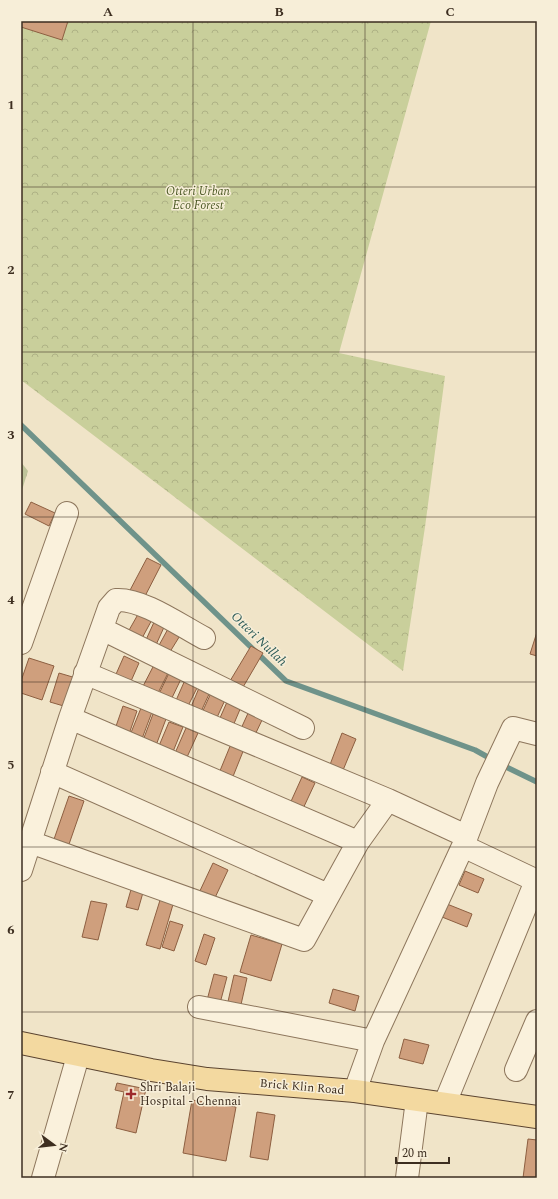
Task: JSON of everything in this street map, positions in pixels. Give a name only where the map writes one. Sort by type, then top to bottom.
[{"type":"main road","name":"Brick Klin Road","points":[[21,1043],[78,1056],[208,1079],[355,1091],[537,1117]]},
{"type":"street","points":[[21,644],[67,513]]},
{"type":"street","points":[[21,870],[70,718],[109,608],[116,600],[126,599],[151,610],[204,638]]},
{"type":"street","points":[[102,629],[303,728]]},
{"type":"street","points":[[85,674],[388,800],[537,881],[445,1103]]},
{"type":"street","points":[[70,718],[358,842]]},
{"type":"street","points":[[355,1091],[373,1042],[464,841],[487,783],[513,728],[537,734]]},
{"type":"street","points":[[52,772],[328,895]]},
{"type":"street","points":[[30,842],[304,940],[358,842],[388,800]]},
{"type":"street","points":[[199,1007],[373,1042]]},
{"type":"street","points":[[516,1070],[537,1021]]},
{"type":"street","points":[[43,1178],[78,1056]]},
{"type":"street","points":[[407,1178],[417,1100]]},
{"type":"green space","name":"Otteri Urban Eco Forest","points":[[21,21],[431,21],[339,353],[445,376],[425,527],[403,671],[21,380]]},
{"type":"green space","points":[[21,462],[28,471],[21,493]]},
{"type":"building","points":[[21,21],[68,21],[62,40],[21,27]]},
{"type":"building","points":[[31,502],[55,513],[49,526],[25,514]]},
{"type":"building","points":[[147,558],[161,565],[142,602],[128,594]]},
{"type":"building","points":[[141,609],[154,616],[141,640],[128,632]]},
{"type":"building","points":[[155,620],[165,625],[155,647],[145,642]]},
{"type":"building","points":[[169,627],[181,634],[168,655],[157,649]]},
{"type":"building","points":[[537,632],[537,656],[530,654]]},
{"type":"building","points":[[251,646],[263,653],[239,694],[227,686]]},
{"type":"building","points":[[124,656],[139,663],[128,688],[113,681]]},
{"type":"building","points":[[29,658],[54,666],[42,700],[21,693],[21,681]]},
{"type":"building","points":[[155,663],[169,671],[155,699],[140,692]]},
{"type":"building","points":[[59,673],[76,678],[67,707],[50,702]]},
{"type":"building","points":[[169,673],[181,679],[169,704],[157,698]]},
{"type":"building","points":[[185,680],[198,686],[186,710],[174,705]]},
{"type":"building","points":[[199,688],[210,692],[198,718],[188,714]]},
{"type":"building","points":[[211,693],[225,700],[214,724],[200,717]]},
{"type":"building","points":[[227,702],[241,707],[230,733],[216,727]]},
{"type":"building","points":[[123,706],[137,711],[128,737],[114,732]]},
{"type":"building","points":[[141,708],[152,712],[140,744],[128,740]]},
{"type":"building","points":[[249,711],[263,718],[253,739],[239,733]]},
{"type":"building","points":[[153,714],[166,719],[155,748],[142,743]]},
{"type":"building","points":[[169,722],[183,727],[170,759],[156,753]]},
{"type":"building","points":[[186,728],[198,733],[183,766],[172,760]]},
{"type":"building","points":[[342,733],[356,739],[341,775],[328,770]]},
{"type":"building","points":[[231,744],[244,749],[230,784],[217,778]]},
{"type":"building","points":[[302,777],[315,783],[301,813],[288,808]]},
{"type":"building","points":[[69,796],[84,801],[67,850],[52,845]]},
{"type":"building","points":[[213,863],[228,870],[213,902],[198,895]]},
{"type":"building","points":[[465,871],[484,879],[478,893],[459,885]]},
{"type":"building","points":[[132,886],[144,889],[138,910],[126,907]]},
{"type":"building","points":[[161,897],[174,901],[160,949],[146,945]]},
{"type":"building","points":[[91,901],[107,904],[98,940],[82,937]]},
{"type":"building","points":[[447,904],[472,914],[467,927],[442,917]]},
{"type":"building","points":[[170,921],[183,925],[174,951],[162,947]]},
{"type":"building","points":[[204,934],[215,938],[206,965],[195,961]]},
{"type":"building","points":[[251,935],[282,944],[271,981],[240,972]]},
{"type":"building","points":[[214,974],[227,977],[219,1007],[206,1004]]},
{"type":"building","points":[[234,975],[247,978],[240,1009],[227,1006]]},
{"type":"building","points":[[333,989],[359,996],[355,1011],[329,1003]]},
{"type":"building","points":[[404,1039],[429,1045],[423,1064],[399,1058]]},
{"type":"building","points":[[117,1083],[146,1089],[136,1133],[116,1128],[124,1092],[115,1090]]},
{"type":"building","points":[[192,1100],[236,1107],[226,1161],[183,1153]]},
{"type":"building","points":[[257,1112],[275,1115],[268,1160],[250,1157]]},
{"type":"building","points":[[528,1139],[537,1140],[537,1178],[523,1178]]},
{"type":"waterway","name":"Otteri Nullah","points":[[21,425],[286,681],[475,750],[493,760]]},
{"type":"waterway","name":"Otteri Nullah","points":[[500,764],[537,782]]},
{"type":"place","name":"Shri Balaji Hospital - Chennai","points":[[131,1094]]}]
